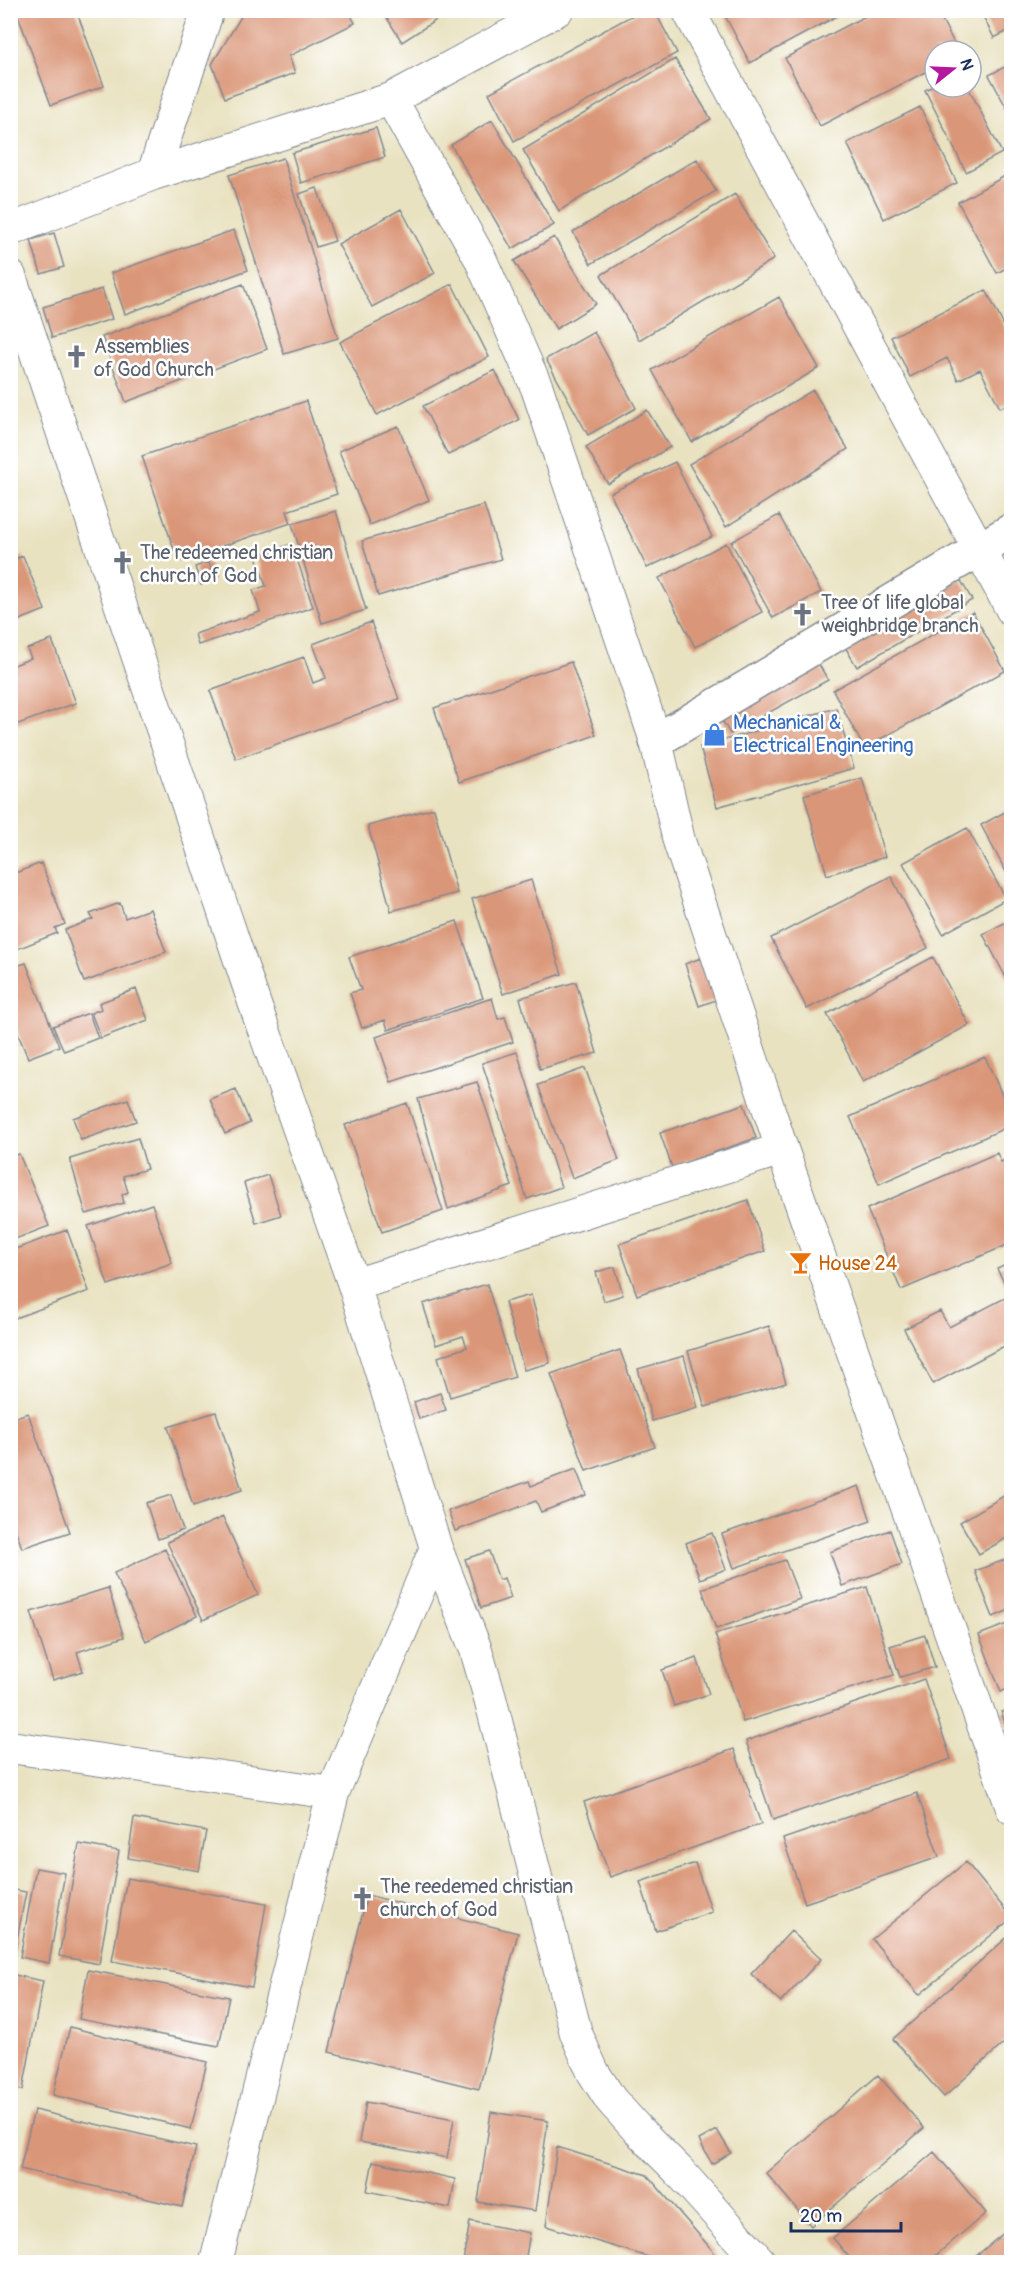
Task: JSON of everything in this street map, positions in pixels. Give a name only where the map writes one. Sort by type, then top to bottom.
[{"type":"street","points":[[153,174],[208,10]]},
{"type":"street","points":[[10,230],[153,174],[391,99],[557,10]]},
{"type":"street","points":[[688,10],[1011,610]]},
{"type":"street","points":[[391,99],[480,258],[537,388],[656,741],[679,841],[782,1149],[1011,1808]]},
{"type":"street","points":[[10,276],[254,1002],[354,1285],[436,1548],[479,1660],[576,2033],[593,2072],[611,2100],[678,2170],[760,2262]]},
{"type":"street","points":[[656,741],[1011,530]]},
{"type":"street","points":[[354,1285],[782,1149]]},
{"type":"street","points":[[216,2262],[333,1794],[436,1548]]},
{"type":"street","points":[[10,1747],[333,1794]]},
{"type":"building","points":[[16,10],[76,10],[104,86],[51,105]]},
{"type":"building","points":[[245,10],[348,10],[355,23],[289,56],[295,73],[225,98],[212,64]]},
{"type":"building","points":[[391,10],[452,10],[402,42],[385,15]]},
{"type":"building","points":[[642,10],[654,10],[677,53],[514,141],[489,93]]},
{"type":"building","points":[[722,10],[848,10],[750,63]]},
{"type":"building","points":[[877,10],[937,10],[952,39],[923,39],[923,73],[820,126],[785,58]]},
{"type":"building","points":[[980,10],[1012,10],[1012,29],[994,38]]},
{"type":"building","points":[[675,59],[711,119],[559,211],[523,150]]},
{"type":"building","points":[[1012,63],[1012,118],[989,75]]},
{"type":"building","points":[[930,99],[974,99],[1002,153],[966,172]]},
{"type":"building","points":[[920,107],[957,183],[884,219],[847,143]]},
{"type":"building","points":[[492,120],[554,225],[512,249],[451,145]]},
{"type":"building","points":[[376,128],[385,157],[301,183],[292,153]]},
{"type":"building","points":[[283,158],[338,338],[284,354],[229,175]]},
{"type":"building","points":[[697,159],[716,191],[591,264],[573,232]]},
{"type":"building","points":[[1012,172],[1012,265],[997,273],[958,202]]},
{"type":"building","points":[[317,188],[335,241],[316,247],[299,194]]},
{"type":"building","points":[[735,194],[774,259],[639,340],[601,275]]},
{"type":"building","points":[[401,209],[435,273],[372,307],[338,244]]},
{"type":"building","points":[[234,230],[248,270],[125,314],[111,273]]},
{"type":"building","points":[[54,233],[64,267],[41,274],[31,240]]},
{"type":"building","points":[[554,237],[596,304],[556,329],[514,261]]},
{"type":"building","points":[[243,284],[267,349],[126,402],[102,337]]},
{"type":"building","points":[[452,284],[489,357],[377,415],[340,342]]},
{"type":"building","points":[[102,289],[112,319],[52,338],[43,307]]},
{"type":"building","points":[[986,290],[1012,342],[1012,402],[1000,408],[980,369],[958,380],[947,358],[910,377],[891,337]]},
{"type":"building","points":[[779,297],[819,368],[692,442],[652,370]]},
{"type":"building","points":[[594,332],[636,408],[588,435],[546,359]]},
{"type":"building","points":[[495,370],[519,420],[448,455],[423,406]]},
{"type":"building","points":[[813,390],[848,449],[726,527],[689,464]]},
{"type":"building","points":[[306,401],[337,494],[287,511],[291,523],[178,561],[142,456]]},
{"type":"building","points":[[647,410],[670,447],[608,484],[586,447]]},
{"type":"building","points":[[398,426],[429,500],[370,525],[339,451]]},
{"type":"building","points":[[675,462],[712,537],[647,568],[610,493]]},
{"type":"building","points":[[484,505],[501,559],[378,596],[362,541]]},
{"type":"building","points":[[336,511],[366,610],[322,623],[292,524]]},
{"type":"building","points":[[779,515],[821,592],[773,618],[731,542]]},
{"type":"building","points":[[726,543],[762,612],[695,647],[659,578]]},
{"type":"building","points":[[292,544],[313,607],[198,645],[195,634],[260,612],[253,590],[266,586],[256,556]]},
{"type":"building","points":[[23,556],[45,610],[10,624],[10,561]]},
{"type":"building","points":[[209,562],[214,580],[201,585],[195,567]]},
{"type":"building","points":[[960,579],[972,600],[857,667],[845,647]]},
{"type":"building","points":[[973,612],[1005,671],[864,748],[833,690]]},
{"type":"building","points":[[371,622],[399,699],[236,759],[210,691],[304,657],[313,683],[326,678],[313,644]]},
{"type":"building","points":[[52,640],[76,703],[10,727],[10,674],[14,673],[12,666],[31,658],[27,649]]},
{"type":"building","points":[[817,661],[828,680],[730,734],[719,715]]},
{"type":"building","points":[[571,662],[596,735],[459,782],[434,708]]},
{"type":"building","points":[[836,708],[854,768],[717,807],[700,747]]},
{"type":"building","points":[[862,778],[885,857],[827,875],[804,795]]},
{"type":"building","points":[[434,808],[457,893],[391,911],[368,826]]},
{"type":"building","points":[[1012,808],[1012,883],[981,825]]},
{"type":"building","points":[[967,828],[1006,899],[943,934],[903,863]]},
{"type":"building","points":[[41,863],[65,924],[55,928],[57,933],[10,952],[10,875]]},
{"type":"building","points":[[891,876],[928,948],[807,1009],[771,938]]},
{"type":"building","points":[[531,880],[562,974],[503,994],[472,899]]},
{"type":"building","points":[[120,903],[125,918],[150,909],[166,952],[84,982],[65,930],[93,919],[90,914]]},
{"type":"building","points":[[1012,919],[1012,989],[983,934]]},
{"type":"building","points":[[457,921],[483,998],[388,1030],[385,1020],[362,1028],[350,993],[361,990],[349,957]]},
{"type":"building","points":[[933,957],[969,1025],[863,1082],[827,1014]]},
{"type":"building","points":[[701,958],[716,1000],[699,1006],[685,964]]},
{"type":"building","points":[[26,963],[59,1046],[28,1058],[10,1015],[10,968]]},
{"type":"building","points":[[576,982],[597,1053],[540,1069],[520,998]]},
{"type":"building","points":[[136,989],[148,1020],[101,1038],[91,1013],[101,1009],[99,1003]]},
{"type":"building","points":[[492,998],[498,1019],[505,1017],[513,1042],[391,1082],[376,1037]]},
{"type":"building","points":[[89,1013],[98,1038],[64,1051],[53,1026]]},
{"type":"building","points":[[517,1052],[561,1187],[527,1199],[482,1063]]},
{"type":"building","points":[[985,1057],[1012,1117],[1012,1125],[879,1184],[850,1117]]},
{"type":"building","points":[[585,1068],[619,1160],[572,1178],[538,1085]]},
{"type":"building","points":[[477,1082],[512,1186],[448,1209],[418,1099]]},
{"type":"building","points":[[236,1089],[250,1123],[225,1134],[210,1099]]},
{"type":"building","points":[[128,1099],[136,1121],[81,1140],[73,1118]]},
{"type":"building","points":[[407,1103],[443,1211],[382,1232],[345,1125]]},
{"type":"building","points":[[744,1104],[756,1138],[672,1167],[660,1133]]},
{"type":"building","points":[[138,1138],[147,1169],[123,1176],[128,1192],[122,1195],[124,1203],[86,1214],[70,1159]]},
{"type":"building","points":[[997,1153],[1001,1162],[1012,1157],[1012,1243],[901,1290],[867,1209]]},
{"type":"building","points":[[19,1154],[49,1226],[10,1241],[10,1157]]},
{"type":"building","points":[[268,1175],[281,1215],[256,1223],[244,1183]]},
{"type":"building","points":[[748,1200],[765,1251],[637,1295],[619,1244]]},
{"type":"building","points":[[152,1204],[172,1263],[108,1285],[88,1226]]},
{"type":"building","points":[[67,1230],[89,1291],[10,1320],[10,1251]]},
{"type":"building","points":[[1012,1262],[1012,1342],[933,1384],[904,1329],[940,1311],[949,1327],[1011,1295],[997,1269]]},
{"type":"building","points":[[615,1267],[623,1295],[604,1301],[596,1272]]},
{"type":"building","points":[[487,1284],[515,1377],[450,1397],[438,1357],[467,1347],[463,1336],[436,1345],[423,1304]]},
{"type":"building","points":[[531,1295],[550,1363],[524,1370],[505,1302]]},
{"type":"building","points":[[769,1326],[786,1383],[705,1407],[688,1351]]},
{"type":"building","points":[[620,1350],[655,1447],[586,1471],[551,1374]]},
{"type":"building","points":[[684,1356],[698,1408],[652,1421],[638,1369]]},
{"type":"building","points":[[440,1393],[446,1410],[419,1419],[414,1402]]},
{"type":"building","points":[[216,1412],[242,1490],[193,1506],[168,1427]]},
{"type":"building","points":[[28,1413],[70,1532],[22,1548],[10,1514],[10,1419]]},
{"type":"building","points":[[576,1469],[586,1495],[541,1512],[536,1501],[455,1531],[448,1511],[529,1481],[531,1486]]},
{"type":"building","points":[[859,1486],[871,1521],[734,1568],[722,1534]]},
{"type":"building","points":[[1012,1491],[1012,1535],[979,1554],[960,1522]]},
{"type":"building","points":[[171,1495],[183,1530],[158,1539],[146,1503]]},
{"type":"building","points":[[223,1517],[258,1595],[203,1620],[167,1542]]},
{"type":"building","points":[[890,1530],[902,1564],[842,1586],[830,1552]]},
{"type":"building","points":[[712,1533],[726,1569],[700,1579],[686,1543]]},
{"type":"building","points":[[165,1549],[197,1616],[146,1641],[114,1573]]},
{"type":"building","points":[[489,1551],[499,1580],[504,1578],[511,1598],[481,1608],[465,1559]]},
{"type":"building","points":[[1012,1557],[1012,1609],[993,1617],[975,1571]]},
{"type":"building","points":[[785,1560],[800,1599],[716,1629],[702,1589]]},
{"type":"building","points":[[867,1587],[894,1675],[743,1722],[715,1634]]},
{"type":"building","points":[[108,1588],[124,1637],[77,1652],[83,1671],[53,1680],[31,1612]]},
{"type":"building","points":[[1012,1622],[1012,1687],[1001,1692],[979,1635]]},
{"type":"building","points":[[925,1635],[935,1667],[900,1677],[890,1646]]},
{"type":"building","points":[[697,1658],[709,1694],[674,1706],[662,1670]]},
{"type":"building","points":[[924,1679],[951,1759],[773,1820],[746,1741]]},
{"type":"building","points":[[1012,1708],[1012,1739],[1011,1739],[1001,1712]]},
{"type":"building","points":[[734,1749],[761,1824],[610,1877],[584,1802]]},
{"type":"building","points":[[917,1793],[939,1857],[805,1903],[783,1839]]},
{"type":"building","points":[[134,1818],[206,1831],[199,1871],[128,1858]]},
{"type":"building","points":[[79,1844],[119,1851],[99,1964],[59,1956]]},
{"type":"building","points":[[966,1862],[1012,1918],[919,1995],[872,1939]]},
{"type":"building","points":[[695,1863],[712,1912],[656,1931],[640,1882]]},
{"type":"building","points":[[36,1868],[65,1873],[49,1963],[20,1957]]},
{"type":"building","points":[[127,1878],[266,1904],[252,1987],[112,1961]]},
{"type":"building","points":[[10,1889],[26,1892],[13,1961],[10,1960]]},
{"type":"building","points":[[367,1895],[518,1933],[479,2089],[329,2052]]},
{"type":"building","points":[[791,1931],[821,1959],[781,2002],[751,1974]]},
{"type":"building","points":[[1012,1933],[1012,2036],[944,2097],[893,2039]]},
{"type":"building","points":[[88,1970],[229,1997],[219,2046],[79,2019]]},
{"type":"building","points":[[10,1974],[43,1981],[23,2090],[10,2088]]},
{"type":"building","points":[[70,2027],[207,2062],[191,2129],[53,2095]]},
{"type":"building","points":[[878,2075],[924,2128],[811,2226],[766,2173]]},
{"type":"building","points":[[366,2102],[454,2119],[447,2158],[359,2142]]},
{"type":"building","points":[[34,2110],[196,2147],[182,2207],[20,2169]]},
{"type":"building","points":[[491,2112],[548,2121],[535,2211],[478,2202]]},
{"type":"building","points":[[717,2130],[731,2153],[712,2164],[699,2140]]},
{"type":"building","points":[[557,2147],[647,2175],[721,2262],[665,2262],[546,2226]]},
{"type":"building","points":[[934,2152],[986,2213],[928,2262],[853,2262],[833,2238]]},
{"type":"building","points":[[373,2161],[455,2179],[450,2208],[367,2191]]},
{"type":"building","points":[[470,2221],[530,2233],[525,2262],[463,2262]]},
{"type":"building","points":[[1012,2226],[1012,2262],[969,2262]]},
{"type":"place","name":"Assemblies of God Church","points":[[76,357]]},
{"type":"place","name":"The redeemed christian church of God","points":[[122,563]]},
{"type":"place","name":"Tree of life global weighbridge branch","points":[[803,614]]},
{"type":"place","name":"Mechanical & Electrical Engineering","points":[[715,734]]},
{"type":"place","name":"House 24","points":[[800,1263]]},
{"type":"place","name":"The reedemed christian church of God","points":[[362,1898]]}]
